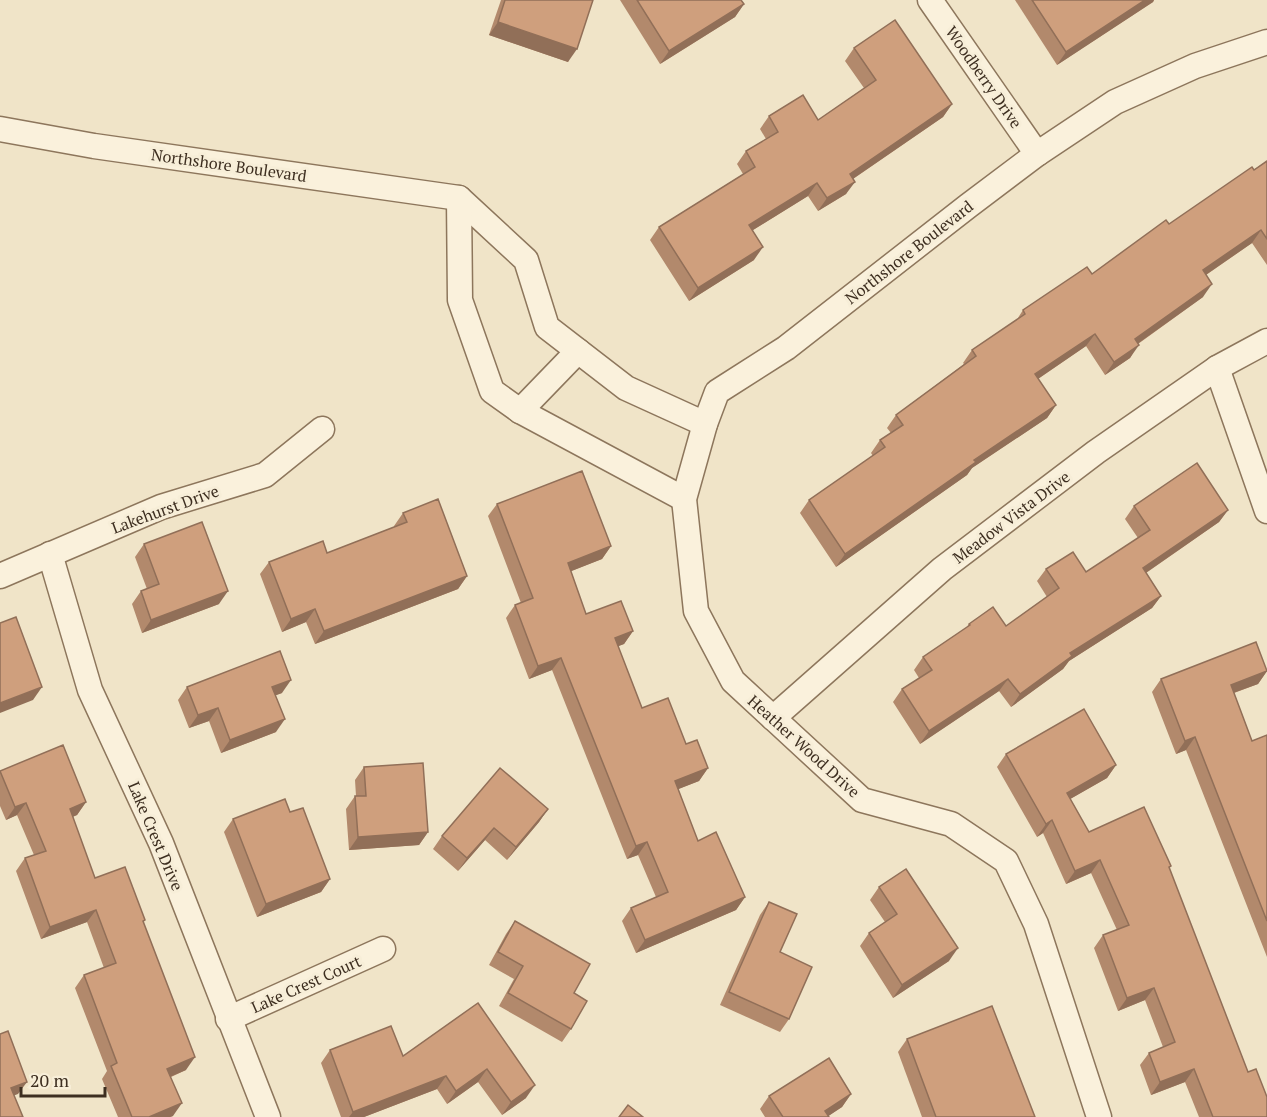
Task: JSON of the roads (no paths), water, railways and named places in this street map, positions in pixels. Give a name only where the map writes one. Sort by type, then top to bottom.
[{"type":"street","name":"Woodberry Drive","points":[[930,0],[1037,154]]},
{"type":"street","name":"Northshore Boulevard","points":[[705,424],[717,392],[786,348],[1037,154],[1114,102],[1195,66],[1267,42]]},
{"type":"street","name":"Northshore Boulevard","points":[[0,129],[94,146],[459,198]]},
{"type":"street","points":[[459,198],[526,260],[547,327],[626,388],[705,424]]},
{"type":"street","points":[[459,198],[460,300],[492,391],[520,411],[684,499]]},
{"type":"street","name":"Meadow Vista Drive","points":[[773,718],[942,569],[1096,452],[1217,368],[1267,341]]},
{"type":"street","points":[[520,411],[578,351]]},
{"type":"street","points":[[1217,368],[1267,511]]},
{"type":"street","name":"Heather Wood Drive","points":[[705,424],[684,499],[696,611],[733,681],[862,800],[951,824],[1006,861],[1036,924],[1099,1117]]},
{"type":"street","name":"Lakehurst Drive","points":[[0,576],[161,507],[266,475],[322,429]]},
{"type":"street","name":"Lake Crest Drive","points":[[50,554],[90,690],[161,843],[268,1117]]},
{"type":"street","name":"Lake Crest Court","points":[[228,1019],[383,949]]}]
